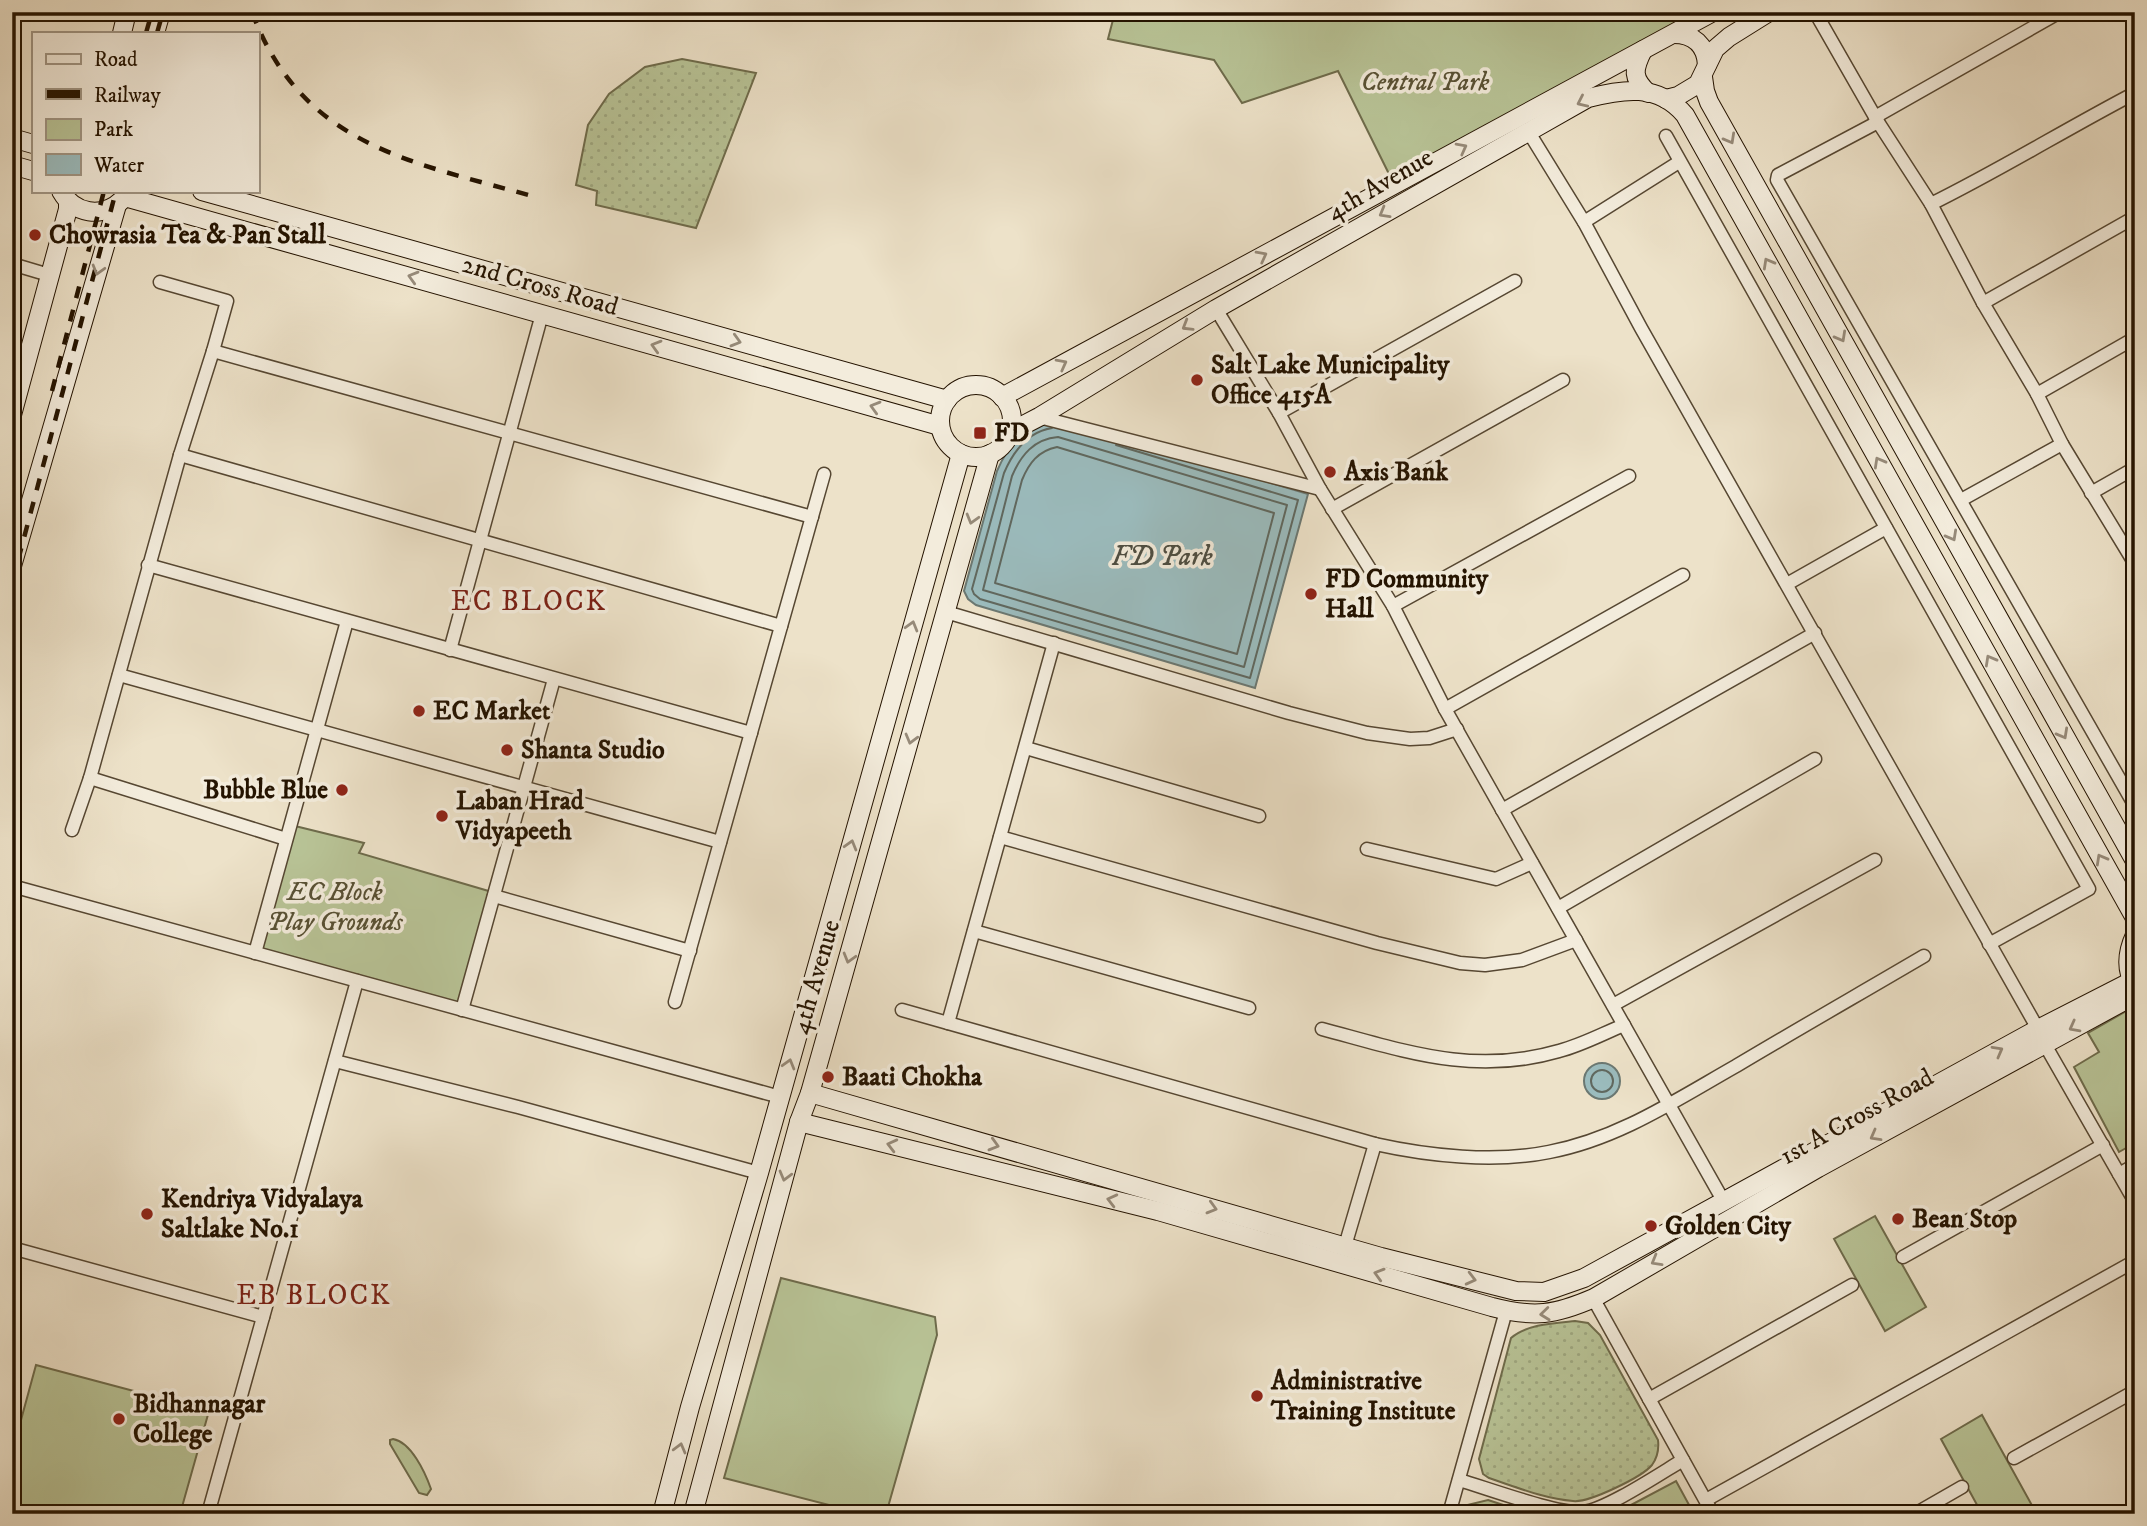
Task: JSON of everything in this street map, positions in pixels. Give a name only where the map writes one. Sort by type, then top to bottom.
[{"type":"main road","points":[[122,32],[127,12]]},
{"type":"main road","points":[[155,32],[161,12]]},
{"type":"main road","name":"4th Avenue","points":[[1002,397],[1713,12]]},
{"type":"main road","points":[[1666,99],[1690,90],[1705,71],[1715,49],[1769,12]]},
{"type":"main road","points":[[1674,34],[1684,34],[1694,39],[1706,54],[1704,90],[1709,102],[2135,862]]},
{"type":"main road","points":[[1643,50],[1635,73],[1638,84],[1648,93]]},
{"type":"main road","name":"4th Avenue","points":[[1010,432],[1297,262],[1588,98],[1621,90],[1648,93],[1666,99]]},
{"type":"main road","points":[[1666,99],[1685,115],[2135,918]]},
{"type":"main road","points":[[12,138],[32,144]]},
{"type":"main road","points":[[12,165],[32,171]]},
{"type":"main road","name":"2nd Cross Road","points":[[206,192],[947,400]]},
{"type":"main road","points":[[65,196],[84,211],[104,212],[124,198]]},
{"type":"main road","points":[[12,415],[68,209],[65,196]]},
{"type":"main road","points":[[12,566],[124,198]]},
{"type":"main road","name":"2nd Cross Road","points":[[124,198],[940,426]]},
{"type":"main road","points":[[1286,243],[1297,262]]},
{"type":"main road","points":[[438,284],[444,259]]},
{"type":"main road","points":[[975,384],[991,389],[1002,397],[1009,407],[1012,419],[1006,441],[990,454],[974,457],[961,454],[949,446],[940,426],[941,411],[947,400],[955,392],[975,384]]},
{"type":"main road","name":"4th Avenue","points":[[662,1514],[690,1407],[759,1173],[961,454]]},
{"type":"main road","name":"4th Avenue","points":[[693,1514],[799,1122],[810,1093],[893,805],[990,454]]},
{"type":"main road","points":[[865,796],[893,805]]},
{"type":"main road","points":[[2134,987],[2128,969],[2128,952],[2135,935]]},
{"type":"main road","name":"1st A Cross Road","points":[[1160,1203],[1506,1311],[1529,1315],[1560,1312],[1600,1294],[1798,1170],[2134,987]]},
{"type":"main road","points":[[810,991],[838,996]]},
{"type":"main road","points":[[810,1093],[1160,1203]]},
{"type":"main road","points":[[799,1122],[1160,1203]]},
{"type":"main road","name":"1st A Cross Road","points":[[1160,1203],[1531,1293],[1555,1290],[1584,1278],[1724,1202],[1798,1170]]},
{"type":"main road","points":[[690,1407],[721,1413]]},
{"type":"street","points":[[2060,12],[1779,175],[1777,180],[2135,806]]},
{"type":"street","points":[[1816,13],[1877,120],[1931,204],[2062,444],[2135,564]]},
{"type":"street","points":[[1931,204],[2135,93]]},
{"type":"street","points":[[1528,131],[1584,222],[1641,328],[2135,1202]]},
{"type":"street","points":[[1666,136],[2089,889],[1989,944]]},
{"type":"street","points":[[1584,222],[1679,162]]},
{"type":"street","points":[[1983,303],[2135,217]]},
{"type":"street","points":[[12,264],[49,275]]},
{"type":"street","points":[[1279,413],[1515,281]]},
{"type":"street","points":[[72,830],[90,778],[148,565],[227,301],[160,282]]},
{"type":"street","points":[[1216,309],[1279,413],[1320,489],[1394,606],[1445,709],[1724,1202]]},
{"type":"street","points":[[450,650],[542,314]]},
{"type":"street","points":[[2037,394],[2135,338]]},
{"type":"street","points":[[213,351],[812,517]]},
{"type":"street","points":[[1332,509],[1563,380]]},
{"type":"street","points":[[1039,417],[1320,489]]},
{"type":"street","points":[[1961,500],[2062,444]]},
{"type":"street","points":[[180,455],[781,626]]},
{"type":"street","points":[[2091,492],[2135,468]]},
{"type":"street","points":[[675,1002],[824,474]]},
{"type":"street","points":[[1394,606],[1629,476]]},
{"type":"street","points":[[1787,584],[1886,528]]},
{"type":"street","points":[[148,565],[751,733]]},
{"type":"street","points":[[1445,709],[1683,575]]},
{"type":"street","points":[[946,612],[1367,733],[1410,739],[1429,738],[1457,729]]},
{"type":"street","points":[[255,953],[347,621]]},
{"type":"street","points":[[1503,810],[1815,633]]},
{"type":"street","points":[[948,1023],[1054,643]]},
{"type":"street","points":[[119,676],[720,842]]},
{"type":"street","points":[[463,1010],[554,678]]},
{"type":"street","points":[[1026,748],[1259,816]]},
{"type":"street","points":[[1558,908],[1815,759]]},
{"type":"street","points":[[90,778],[286,839]]},
{"type":"street","points":[[1000,837],[1377,943],[1460,963],[1485,965],[1522,960],[1576,940]]},
{"type":"street","points":[[1367,849],[1496,879],[1532,863]]},
{"type":"street","points":[[1613,1005],[1875,860]]},
{"type":"street","points":[[12,886],[780,1097]]},
{"type":"street","points":[[494,897],[690,951]]},
{"type":"street","points":[[974,931],[1249,1008]]},
{"type":"street","points":[[902,1010],[1411,1152],[1445,1156],[1546,1153],[1613,1134],[1924,956]]},
{"type":"street","points":[[208,1514],[357,981]]},
{"type":"street","points":[[1322,1029],[1398,1049],[1475,1063],[1507,1062],[1539,1056],[1589,1041],[1624,1025]]},
{"type":"street","points":[[335,1061],[759,1173]]},
{"type":"street","points":[[1345,1246],[1375,1144]]},
{"type":"street","points":[[1903,1257],[2103,1145]]},
{"type":"street","points":[[2119,1174],[2135,1165]]},
{"type":"street","points":[[12,1248],[263,1317]]},
{"type":"street","points":[[1706,1500],[2135,1261]]},
{"type":"street","points":[[1649,1399],[1852,1285]]},
{"type":"street","points":[[1600,1294],[1649,1399],[1713,1514]]},
{"type":"street","points":[[1450,1514],[1506,1311]]},
{"type":"street","points":[[2014,1458],[2135,1391]]},
{"type":"street","points":[[1459,1480],[1562,1510],[1584,1512],[1605,1504],[1683,1460]]},
{"type":"street","points":[[1915,1514],[1962,1487]]},
{"type":"green space","name":"Central Park","points":[[1115,12],[1696,12],[1392,180],[1338,71],[1242,103],[1214,60],[1108,39]]},
{"type":"green space","points":[[682,59],[756,73],[696,228],[596,205],[597,191],[576,185],[588,125],[609,94],[645,67]]},
{"type":"green space","name":"EC Block Play Grounds","points":[[295,826],[364,843],[359,853],[492,892],[461,1005],[260,949]]},
{"type":"green space","points":[[2135,1006],[2135,1143],[2119,1152],[2074,1067],[2099,1052],[2088,1033]]},
{"type":"green space","points":[[1875,1216],[1926,1307],[1885,1331],[1834,1239]]},
{"type":"green space","points":[[781,1278],[935,1317],[937,1335],[886,1514],[864,1514],[724,1478]]},
{"type":"green space","points":[[1575,1321],[1588,1323],[1600,1335],[1658,1440],[1657,1456],[1646,1470],[1615,1488],[1581,1501],[1541,1495],[1489,1478],[1483,1474],[1479,1459],[1511,1338],[1533,1327]]},
{"type":"green space","points":[[36,1365],[209,1411],[180,1514],[12,1514],[12,1453]]},
{"type":"green space","points":[[1982,1415],[2034,1509],[2025,1514],[1982,1514],[1941,1439]]},
{"type":"green space","points":[[393,1439],[406,1446],[416,1459],[431,1489],[427,1495],[419,1493],[390,1444]]},
{"type":"green space","points":[[1676,1481],[1694,1514],[1614,1514]]},
{"type":"green space","points":[[1488,1500],[1531,1514],[1461,1514],[1463,1506]]},
{"type":"water","name":"FD Park","points":[[1059,420],[1308,494],[1255,688],[976,605],[968,599],[964,591],[1002,460],[1020,436],[1028,430]]},
{"type":"water","points":[[1602,1063],[1615,1068],[1620,1081],[1615,1094],[1602,1099],[1589,1094],[1584,1081],[1589,1068]]},
{"type":"railway","points":[[146,32],[152,12]]},
{"type":"railway","points":[[157,32],[163,12]]},
{"type":"railway","points":[[252,12],[274,58],[301,94],[333,121],[368,143],[408,160],[539,198]]},
{"type":"railway","points":[[52,391],[104,192]]},
{"type":"railway","points":[[12,583],[116,192]]},
{"type":"place","name":"Chowrasia Tea & Pan Stall","points":[[35,235]]},
{"type":"place","name":"Salt Lake Municipality Office 415A","points":[[1197,380]]},
{"type":"place","name":"FD","points":[[980,433]]},
{"type":"place","name":"Axis Bank","points":[[1330,472]]},
{"type":"place","name":"FD Community Hall","points":[[1311,594]]},
{"type":"place","name":"EC Market","points":[[419,711]]},
{"type":"place","name":"Shanta Studio","points":[[507,750]]},
{"type":"place","name":"Bubble Blue","points":[[342,790]]},
{"type":"place","name":"Laban Hrad Vidyapeeth","points":[[442,816]]},
{"type":"place","name":"Baati Chokha","points":[[828,1077]]},
{"type":"place","name":"Kendriya Vidyalaya Saltlake No.1","points":[[147,1214]]},
{"type":"place","name":"Bean Stop","points":[[1898,1219]]},
{"type":"place","name":"Golden City","points":[[1651,1226]]},
{"type":"place","name":"Administrative Training Institute","points":[[1257,1396]]},
{"type":"place","name":"Bidhannagar College","points":[[119,1419]]},
{"type":"district","name":"EC BLOCK","points":[[529,601]]},
{"type":"district","name":"EB BLOCK","points":[[314,1295]]}]
